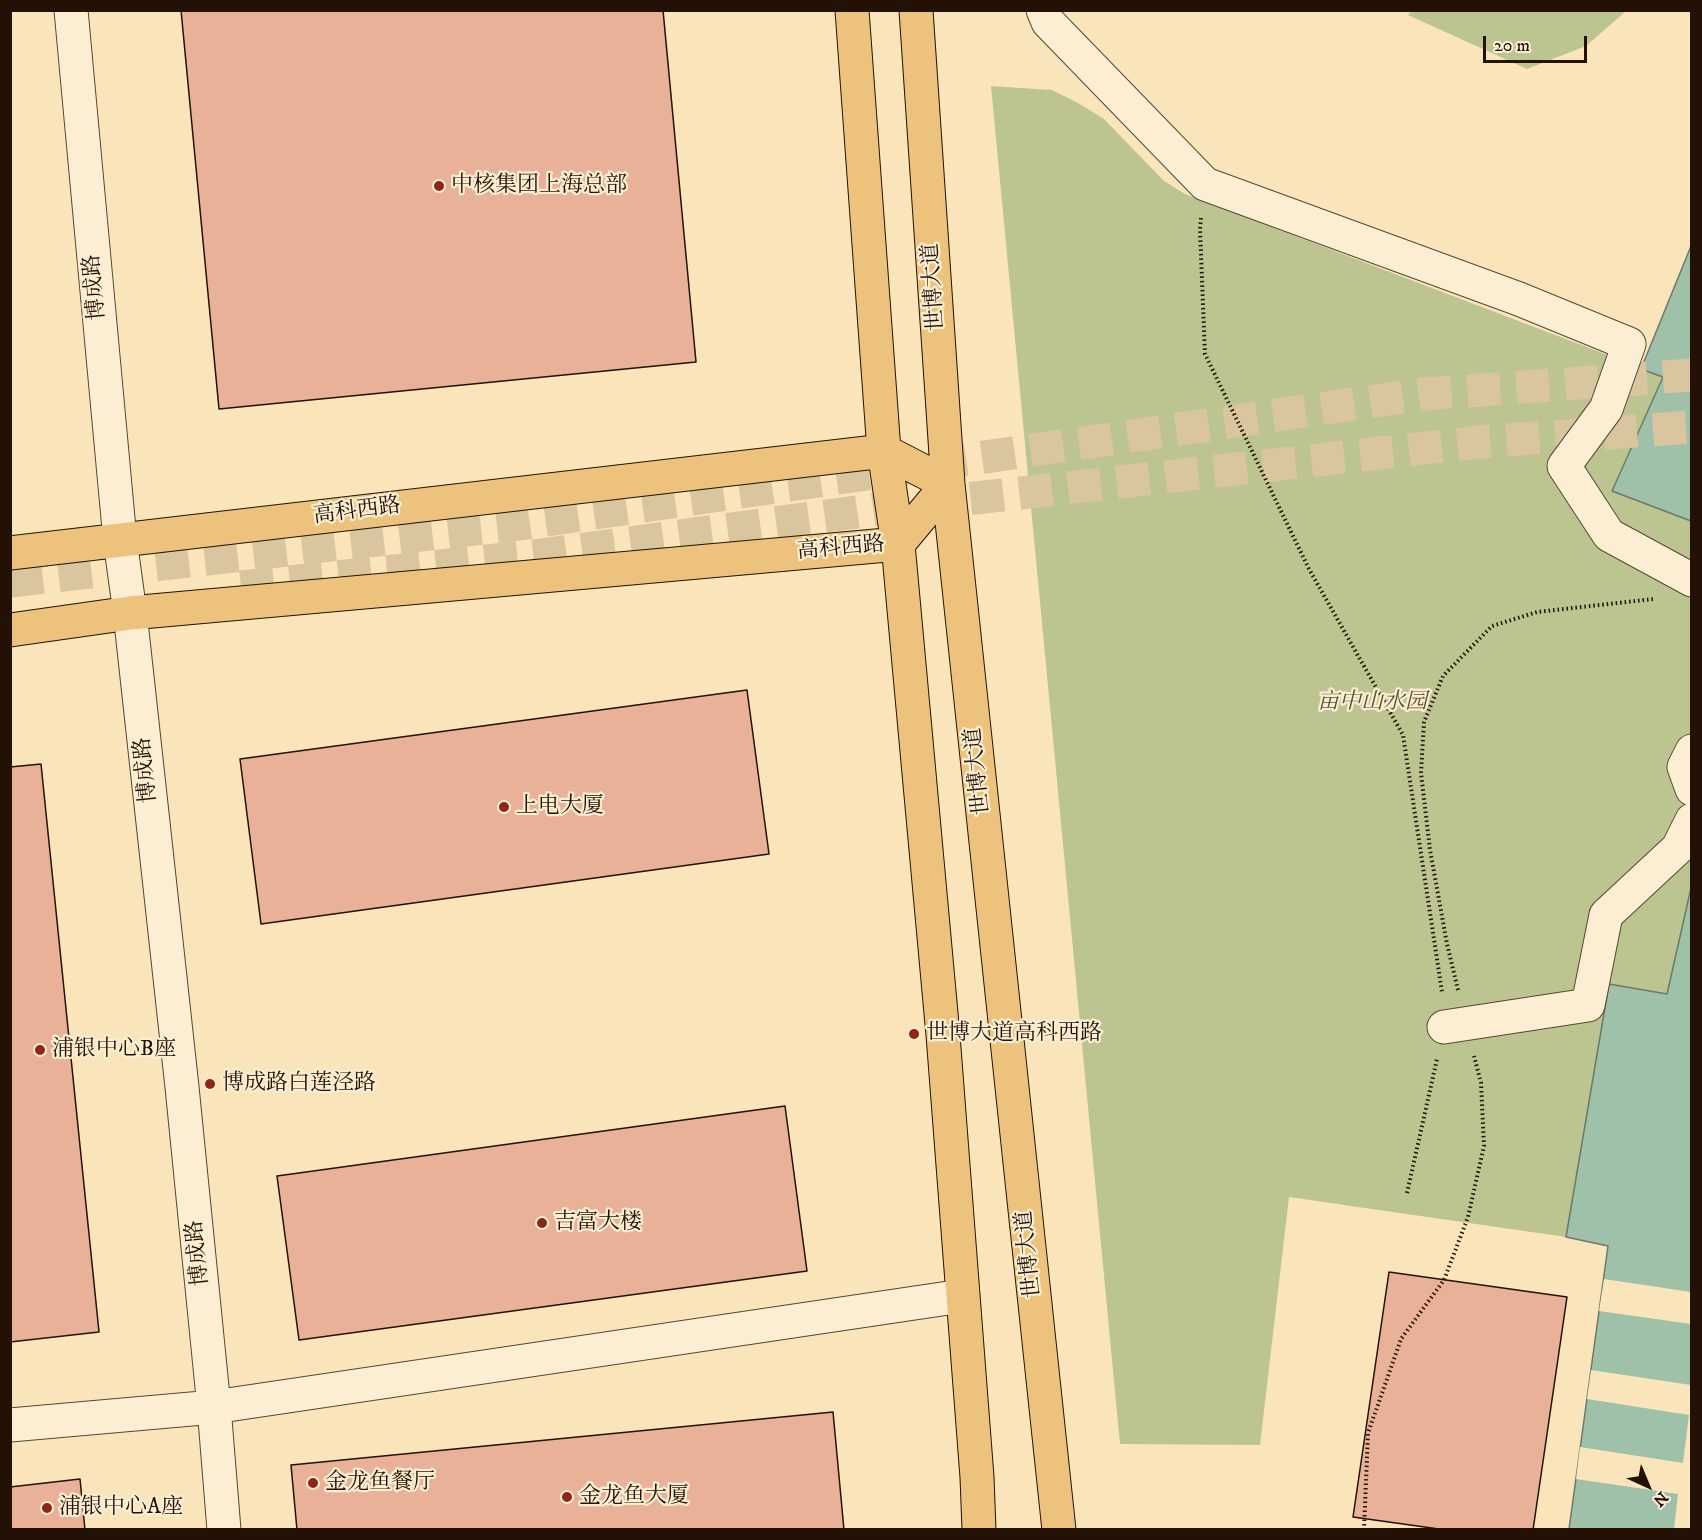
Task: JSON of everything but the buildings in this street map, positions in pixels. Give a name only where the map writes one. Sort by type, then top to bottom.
[{"type":"main road","points":[[852,10],[884,451],[898,544],[943,1035],[977,1477],[978,1530]]},
{"type":"main road","name":"世博大道","points":[[916,10],[948,484],[1059,1530]]},
{"type":"main road","name":"高科西路","points":[[10,553],[884,451]]},
{"type":"main road","points":[[884,451],[948,484]]},
{"type":"main road","name":"高科西路","points":[[10,630],[130,614],[898,544],[948,484]]},
{"type":"street","name":"博成路","points":[[71,10],[120,540],[182,1087],[224,1530]]},
{"type":"street","points":[[1043,10],[1048,22],[1205,184],[1519,299],[1629,344],[1606,409],[1564,466],[1609,536],[1692,580]]},
{"type":"street","points":[[1692,751],[1683,767],[1692,789]]},
{"type":"street","points":[[1444,1027],[1588,1005],[1606,915],[1678,848],[1692,820]]},
{"type":"street","points":[[10,1425],[214,1407],[962,1296]]},
{"type":"path","points":[[1205,184],[1200,229],[1205,354],[1309,569],[1403,735],[1442,985],[1444,1027],[1407,1193]]},
{"type":"green space","points":[[1411,11],[1626,11],[1586,46],[1527,69],[1408,15]]},
{"type":"green space","name":"亩中山水园","points":[[991,86],[1052,90],[1078,103],[1104,119],[1164,181],[1185,194],[1663,376],[1612,490],[1691,521],[1692,888],[1667,994],[1609,984],[1566,1237],[1289,1197],[1260,1445],[1120,1444]]},
{"type":"shaded area","points":[[1691,246],[1691,521],[1612,491],[1663,377],[1641,369]]},
{"type":"shaded area","points":[[1691,888],[1691,1529],[1569,1529],[1608,1246],[1566,1237],[1609,984],[1667,994]]},
{"type":"pier","points":[[1604,1279],[1691,1292],[1691,1324],[1599,1311]]},
{"type":"pier","points":[[1591,1370],[1691,1385],[1691,1529],[1674,1529],[1678,1494],[1576,1479],[1580,1447],[1683,1463],[1689,1415],[1587,1399]]},
{"type":"tunnel","points":[[10,581],[511,525],[1424,394],[1692,375]]},
{"type":"tunnel","points":[[241,587],[534,556],[885,508],[1479,442],[1692,427]]},
{"type":"place","name":"中核集团上海总部","points":[[439,186]]},
{"type":"place","name":"上电大厦","points":[[504,807]]},
{"type":"place","name":"世博大道高科西路","points":[[914,1034]]},
{"type":"place","name":"浦银中心B座","points":[[40,1050]]},
{"type":"place","name":"博成路白莲泾路","points":[[210,1084]]},
{"type":"place","name":"吉富大楼","points":[[542,1223]]},
{"type":"place","name":"金龙鱼餐厅","points":[[313,1483]]},
{"type":"place","name":"金龙鱼大厦","points":[[567,1497]]},
{"type":"place","name":"浦银中心A座","points":[[47,1508]]}]
